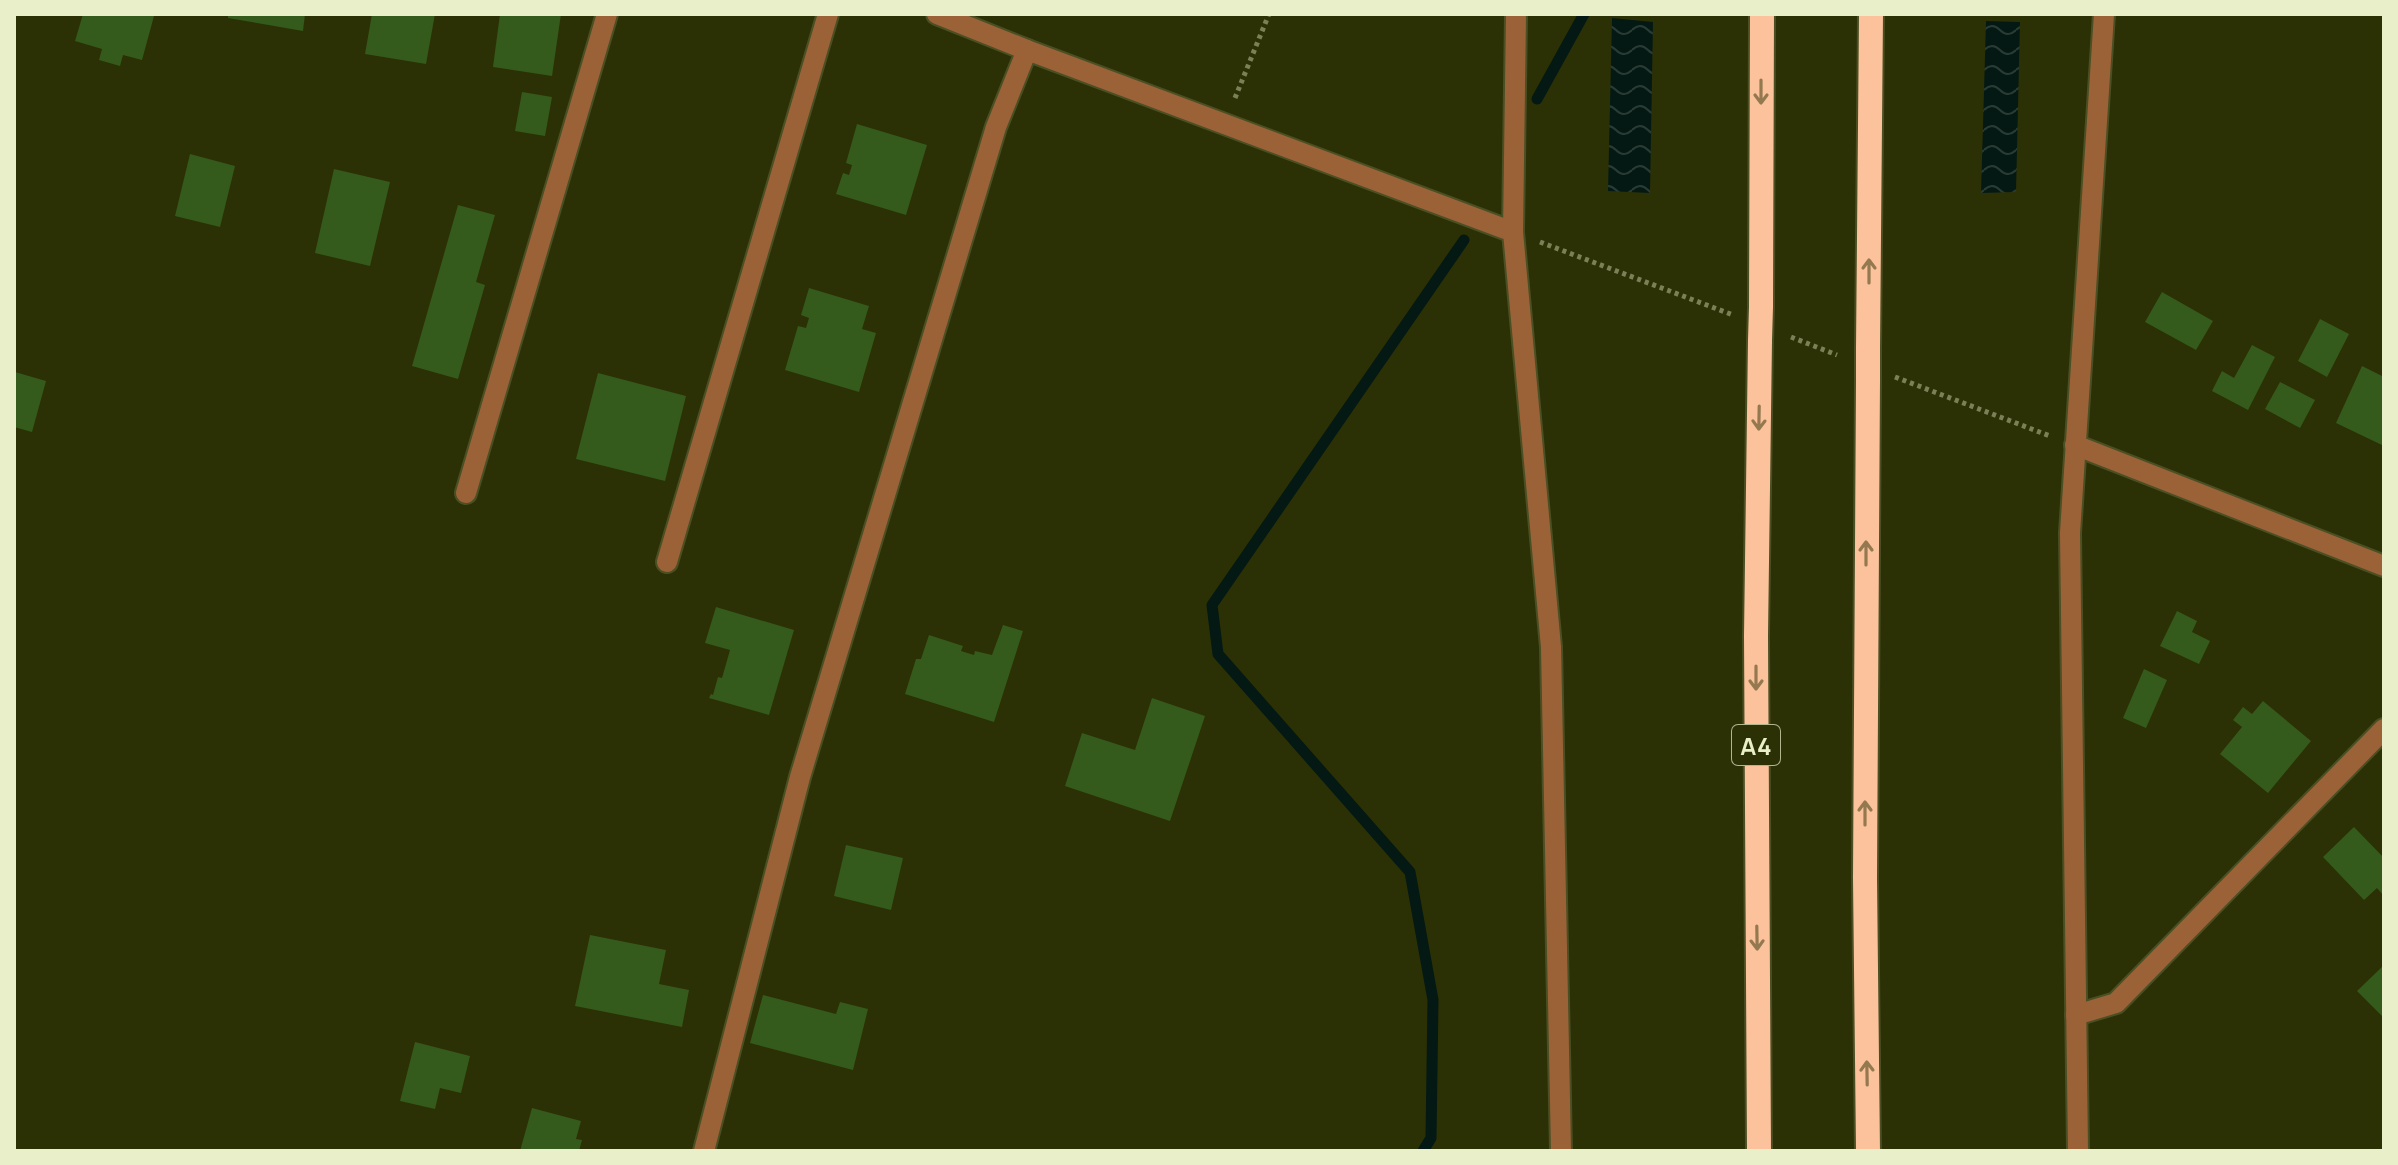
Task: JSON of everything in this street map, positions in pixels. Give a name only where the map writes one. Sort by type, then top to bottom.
[{"type":"highway","name":"A4","points":[[1759,1151],[1756,636],[1770,336],[1761,307],[1762,14]]},
{"type":"highway","points":[[1868,1151],[1865,892],[1875,376],[1868,349],[1871,14]]},
{"type":"street","points":[[466,493],[607,14]]},
{"type":"street","points":[[667,562],[828,14]]},
{"type":"street","points":[[937,14],[1513,232]]},
{"type":"street","points":[[1516,14],[1513,232],[1551,647],[1561,1151]]},
{"type":"street","points":[[2078,1151],[2070,533],[2104,14]]},
{"type":"street","points":[[704,1151],[800,777],[996,127],[1027,50]]},
{"type":"street","points":[[2075,445],[2384,566]]},
{"type":"street","points":[[2076,1015],[2116,1003],[2384,729]]},
{"type":"path","points":[[1225,124],[1269,14]]},
{"type":"path","points":[[1513,232],[1735,316]]},
{"type":"path","points":[[1770,336],[1838,356]]},
{"type":"path","points":[[1875,376],[2075,445]]},
{"type":"water","points":[[1612,18],[1653,22],[1650,193],[1608,191]]},
{"type":"water","points":[[1986,21],[2020,22],[2016,192],[1981,193]]},
{"type":"building","points":[[83,14],[154,16],[142,60],[123,55],[120,66],[99,60],[102,49],[75,41]]},
{"type":"building","points":[[228,14],[305,14],[303,31],[228,18]]},
{"type":"building","points":[[372,14],[435,14],[426,64],[365,54]]},
{"type":"building","points":[[500,14],[561,14],[552,76],[493,67]]},
{"type":"building","points":[[522,92],[552,97],[545,136],[515,131]]},
{"type":"building","points":[[857,124],[927,145],[906,215],[836,194],[843,173],[849,175],[852,165],[846,163]]},
{"type":"building","points":[[190,154],[235,166],[220,227],[175,216]]},
{"type":"building","points":[[334,169],[390,182],[370,266],[315,253]]},
{"type":"building","points":[[458,205],[495,215],[476,282],[485,285],[458,379],[412,366]]},
{"type":"building","points":[[809,288],[869,306],[862,329],[876,333],[859,392],[785,370],[798,326],[806,328],[809,318],[801,315]]},
{"type":"building","points":[[2162,292],[2213,321],[2196,350],[2145,322]]},
{"type":"building","points":[[2320,319],[2349,334],[2327,377],[2298,361]]},
{"type":"building","points":[[2252,345],[2275,357],[2248,410],[2212,391],[2222,371],[2234,378]]},
{"type":"building","points":[[2362,366],[2384,377],[2384,446],[2336,423]]},
{"type":"building","points":[[15,372],[46,381],[32,432],[14,427]]},
{"type":"building","points":[[598,373],[686,396],[665,481],[576,459]]},
{"type":"building","points":[[2280,382],[2315,400],[2300,428],[2265,409]]},
{"type":"building","points":[[716,607],[794,630],[769,715],[709,698],[713,695],[718,677],[722,678],[730,650],[705,643]]},
{"type":"building","points":[[2177,611],[2197,621],[2192,632],[2210,641],[2199,664],[2160,646]]},
{"type":"building","points":[[1003,625],[1023,631],[994,722],[905,694],[916,659],[921,659],[929,635],[963,646],[961,651],[992,655]]},
{"type":"building","points":[[2144,669],[2167,680],[2146,728],[2123,718]]},
{"type":"building","points":[[1152,698],[1205,716],[1170,821],[1065,786],[1082,733],[1135,750]]},
{"type":"building","points":[[2263,701],[2311,741],[2268,793],[2220,754],[2242,727],[2233,720],[2243,707],[2252,714]]},
{"type":"building","points":[[2354,827],[2384,858],[2384,896],[2377,888],[2364,900],[2323,857]]},
{"type":"building","points":[[846,845],[903,858],[891,910],[834,896]]},
{"type":"building","points":[[590,935],[666,950],[659,984],[689,990],[682,1027],[575,1006]]},
{"type":"building","points":[[2384,965],[2384,1018],[2357,991]]},
{"type":"building","points":[[763,995],[836,1014],[840,1002],[868,1009],[853,1070],[750,1043]]},
{"type":"building","points":[[415,1042],[470,1056],[461,1093],[440,1088],[435,1109],[400,1101]]},
{"type":"building","points":[[532,1108],[581,1121],[576,1139],[582,1140],[579,1151],[520,1151]]},
{"type":"waterway","points":[[1537,99],[1584,14]]},
{"type":"waterway","points":[[1423,1151],[1431,1138],[1433,1000],[1410,872],[1218,654],[1212,605],[1464,240]]}]
